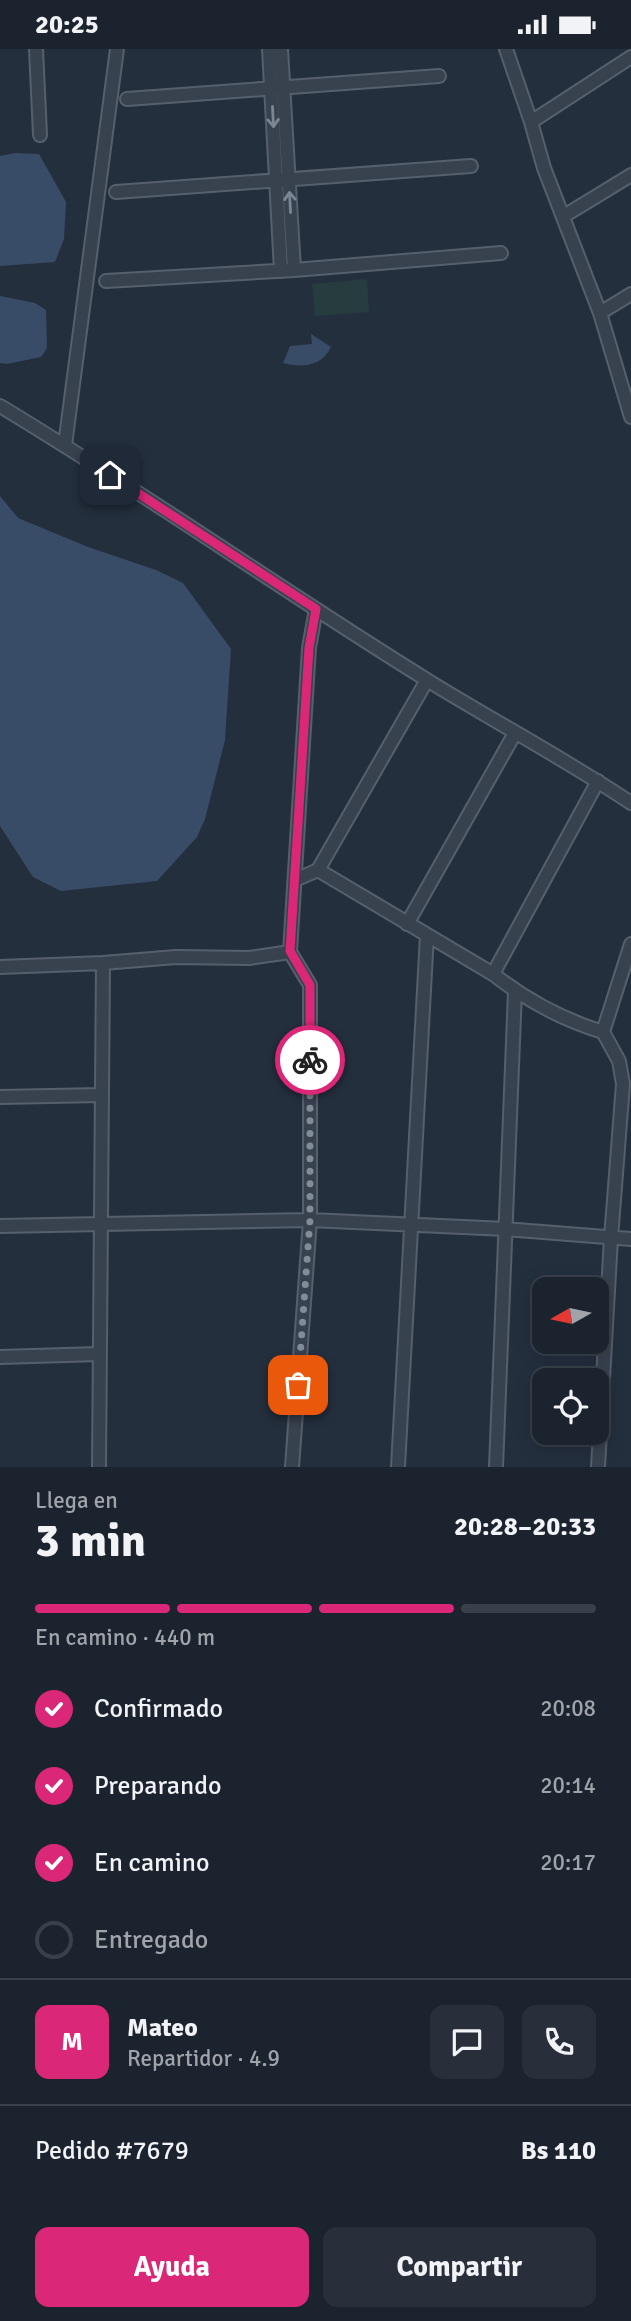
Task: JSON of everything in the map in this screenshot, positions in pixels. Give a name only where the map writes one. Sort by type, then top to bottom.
[{"type":"street","points":[[36,49],[40,135]]},
{"type":"street","points":[[65,445],[117,49]]},
{"type":"street","points":[[269,49],[277,89],[282,178],[281,271]]},
{"type":"street","points":[[277,89],[281,49]]},
{"type":"street","points":[[506,49],[544,168],[600,313],[630,413]]},
{"type":"street","points":[[531,122],[631,57]]},
{"type":"street","points":[[127,99],[439,76]]},
{"type":"street","points":[[116,191],[471,166]]},
{"type":"street","points":[[564,216],[631,175]]},
{"type":"street","points":[[282,178],[294,270]]},
{"type":"street","points":[[106,281],[281,271],[501,253]]},
{"type":"street","points":[[600,313],[631,294]]},
{"type":"street","points":[[0,406],[65,445],[427,680],[631,803]]},
{"type":"street","points":[[292,1467],[310,1220],[310,985],[290,951],[309,648],[316,609]]},
{"type":"street","points":[[295,880],[318,870],[427,680]]},
{"type":"street","points":[[407,924],[516,733]]},
{"type":"street","points":[[493,974],[598,781]]},
{"type":"street","points":[[318,870],[493,974],[515,992],[579,1025],[603,1032]]},
{"type":"street","points":[[398,1467],[427,935]]},
{"type":"street","points":[[598,1467],[623,1084],[618,1061],[603,1032],[631,944]]},
{"type":"street","points":[[0,967],[176,957],[249,958],[290,951]]},
{"type":"street","points":[[99,1467],[103,963]]},
{"type":"street","points":[[496,1467],[515,992]]},
{"type":"street","points":[[0,1097],[102,1095]]},
{"type":"street","points":[[0,1226],[310,1220],[506,1229],[631,1239]]},
{"type":"street","points":[[0,1357],[99,1354]]},
{"type":"green space","points":[[367,279],[369,312],[315,316],[312,284]]},
{"type":"water","points":[[15,153],[39,154],[66,202],[64,239],[55,262],[0,266],[0,156]]},
{"type":"water","points":[[0,296],[35,303],[46,310],[47,348],[41,357],[0,363]]},
{"type":"water","points":[[311,334],[331,347],[327,354],[310,364],[283,363],[290,346],[312,344]]},
{"type":"water","points":[[0,496],[18,518],[88,547],[156,570],[183,583],[231,649],[225,740],[205,819],[197,837],[157,881],[61,891],[33,877],[0,826]]},
{"type":"way so far","points":[[298,1385],[310,1220],[310,1060]]},
{"type":"route","points":[[110,475],[316,609],[309,648],[290,951],[310,985],[310,1060]]}]
